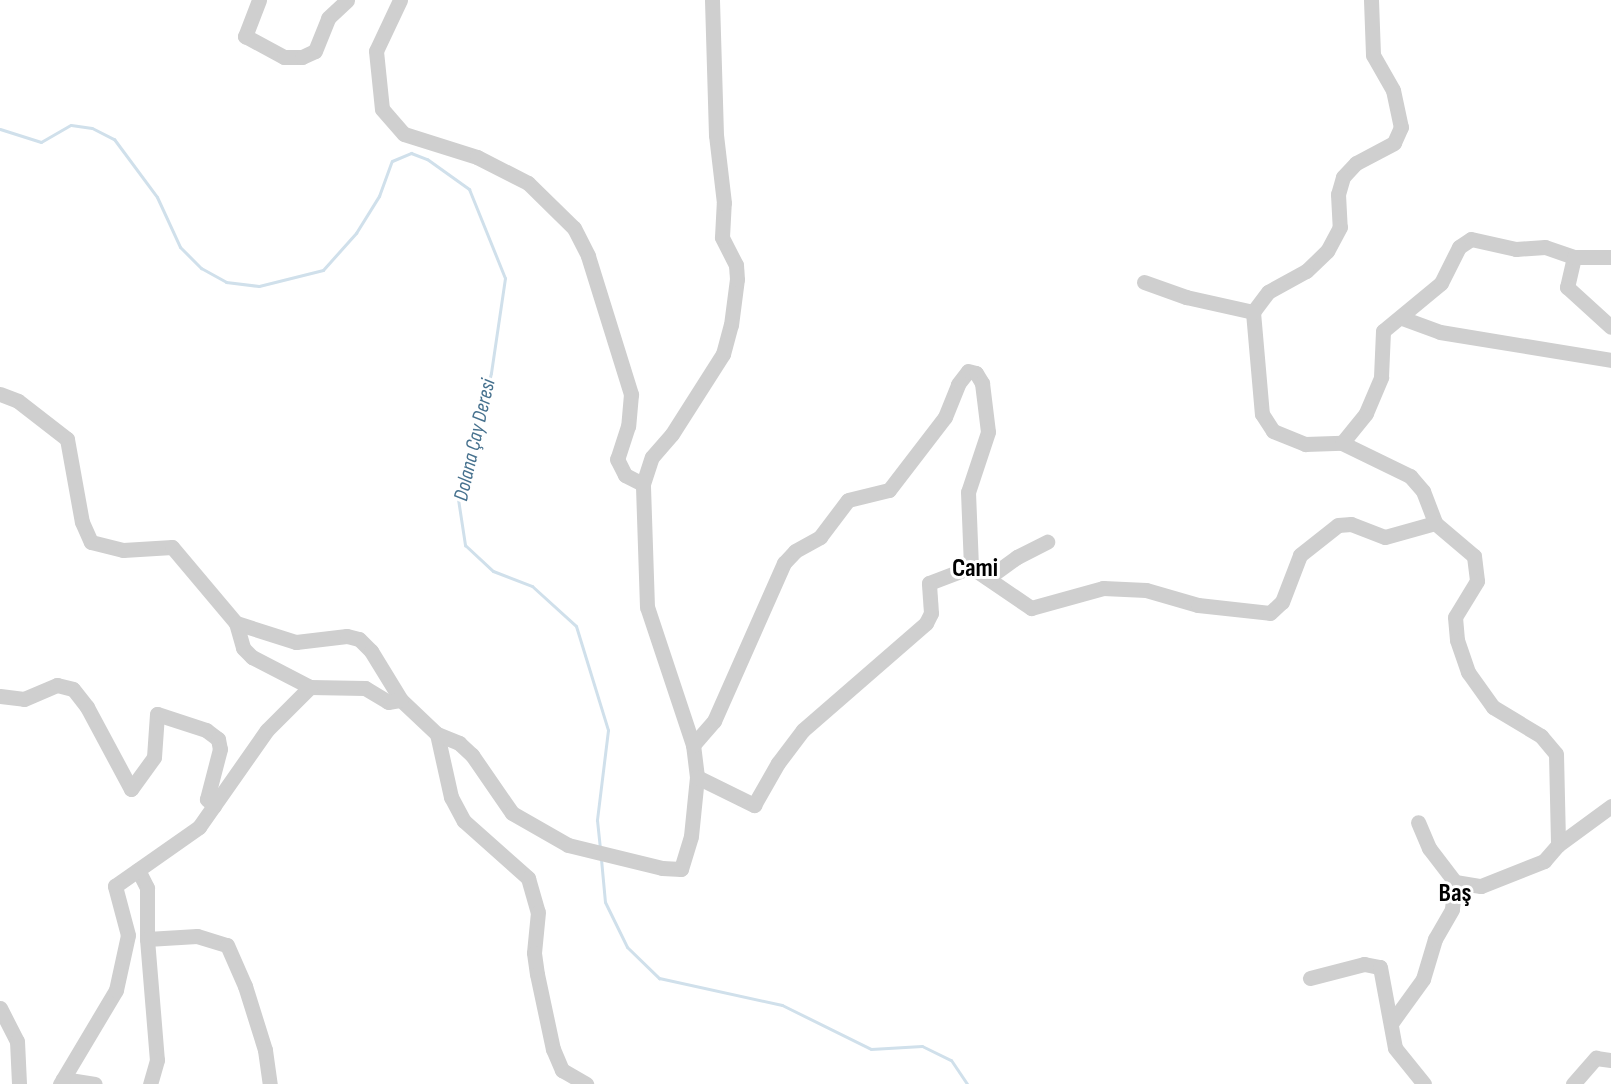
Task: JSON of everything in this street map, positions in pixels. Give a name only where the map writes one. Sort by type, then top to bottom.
[{"type":"street","points":[[259,0],[245,36],[284,57],[302,57],[315,51],[328,18],[347,0]]},
{"type":"street","points":[[400,0],[376,51],[382,109],[404,134],[477,157],[528,183],[573,228],[588,255],[631,394],[628,426],[617,459],[625,475],[643,484]]},
{"type":"street","points":[[236,623],[296,642],[348,636],[359,639],[372,651],[401,700],[437,734],[459,743],[472,755],[512,813],[568,844],[662,868],[681,869],[691,836],[697,777],[693,745],[647,607],[643,484],[652,457],[672,434],[723,354],[731,325],[737,279],[736,265],[722,237],[724,203],[716,135],[712,0]]},
{"type":"street","points":[[1371,0],[1373,55],[1393,90],[1401,128],[1395,143],[1356,163],[1342,177],[1338,194],[1340,227],[1327,251],[1306,271],[1268,292],[1253,312],[1262,414],[1273,431],[1305,444],[1342,443],[1410,476],[1423,491],[1436,523],[1474,556],[1477,581],[1455,616],[1457,640],[1468,672],[1493,707],[1541,736],[1556,754],[1558,844]]},
{"type":"street","points":[[1342,443],[1366,413],[1381,377],[1383,331],[1402,318],[1441,283],[1459,247],[1471,238],[1516,249],[1545,248],[1574,256],[1611,257]]},
{"type":"street","points":[[1574,256],[1567,287],[1611,327]]},
{"type":"street","points":[[1144,282],[1186,297],[1253,312]]},
{"type":"street","points":[[1402,318],[1440,332],[1611,360]]},
{"type":"street","points":[[693,745],[714,721],[784,563],[795,550],[820,537],[848,500],[889,490],[945,417],[958,384],[968,371],[976,372],[982,383],[988,432],[968,492],[971,567]]},
{"type":"street","points":[[0,394],[18,401],[67,440],[82,522],[91,542],[123,550],[172,547],[236,623],[239,640],[252,657],[310,687],[365,688],[388,702],[401,700]]},
{"type":"street","points":[[971,567],[1031,608],[1103,588],[1146,590],[1198,605],[1270,613],[1282,602],[1300,555],[1338,525],[1351,524],[1385,537],[1436,523]]},
{"type":"street","points":[[988,578],[1017,556],[1047,542]]},
{"type":"street","points":[[697,777],[754,805],[778,763],[803,730],[926,623],[931,613],[929,583],[971,567]]},
{"type":"street","points":[[0,696],[24,699],[57,685],[73,690],[87,707],[131,789],[154,757],[157,714],[206,730],[218,739],[207,799],[214,806]]},
{"type":"street","points":[[95,1084],[62,1082],[116,990],[128,935],[115,886],[199,827],[267,730],[310,687]]},
{"type":"street","points":[[437,734],[451,796],[464,821],[482,840],[520,868],[535,893],[538,912],[534,952],[553,1049],[562,1070],[586,1084]]},
{"type":"street","points":[[1455,882],[1481,886],[1501,881],[1544,861],[1558,844],[1611,806]]},
{"type":"street","points":[[1392,1022],[1423,979],[1435,939],[1452,909],[1455,882],[1429,848],[1418,822]]},
{"type":"street","points":[[138,870],[147,888],[147,939],[157,1060],[150,1084]]},
{"type":"street","points":[[147,939],[197,936],[227,945],[245,986],[265,1050],[270,1084]]},
{"type":"street","points":[[1310,978],[1364,964],[1377,965],[1383,970],[1386,1014],[1392,1022],[1395,1048],[1424,1084]]},
{"type":"street","points":[[0,1008],[17,1041],[19,1084]]},
{"type":"street","points":[[1573,1084],[1596,1058],[1611,1060]]},
{"type":"waterway","name":"Dolana Çay Deresi","points":[[0,129],[41,142],[71,125],[92,128],[114,139],[157,197],[180,247],[201,268],[226,282],[259,286],[323,270],[356,233],[379,196],[392,161],[411,153],[427,159],[469,189],[505,278],[491,373],[458,499],[465,545],[493,571],[532,586],[576,626],[608,730],[597,820],[600,847]]},
{"type":"waterway","name":"Dolana Çay Deresi","points":[[601,859],[605,902],[627,947],[659,978],[782,1005],[871,1049],[922,1046],[951,1060],[967,1084]]},
{"type":"district","name":"Cami","points":[[975,569]]},
{"type":"district","name":"Baş","points":[[1455,894]]}]
